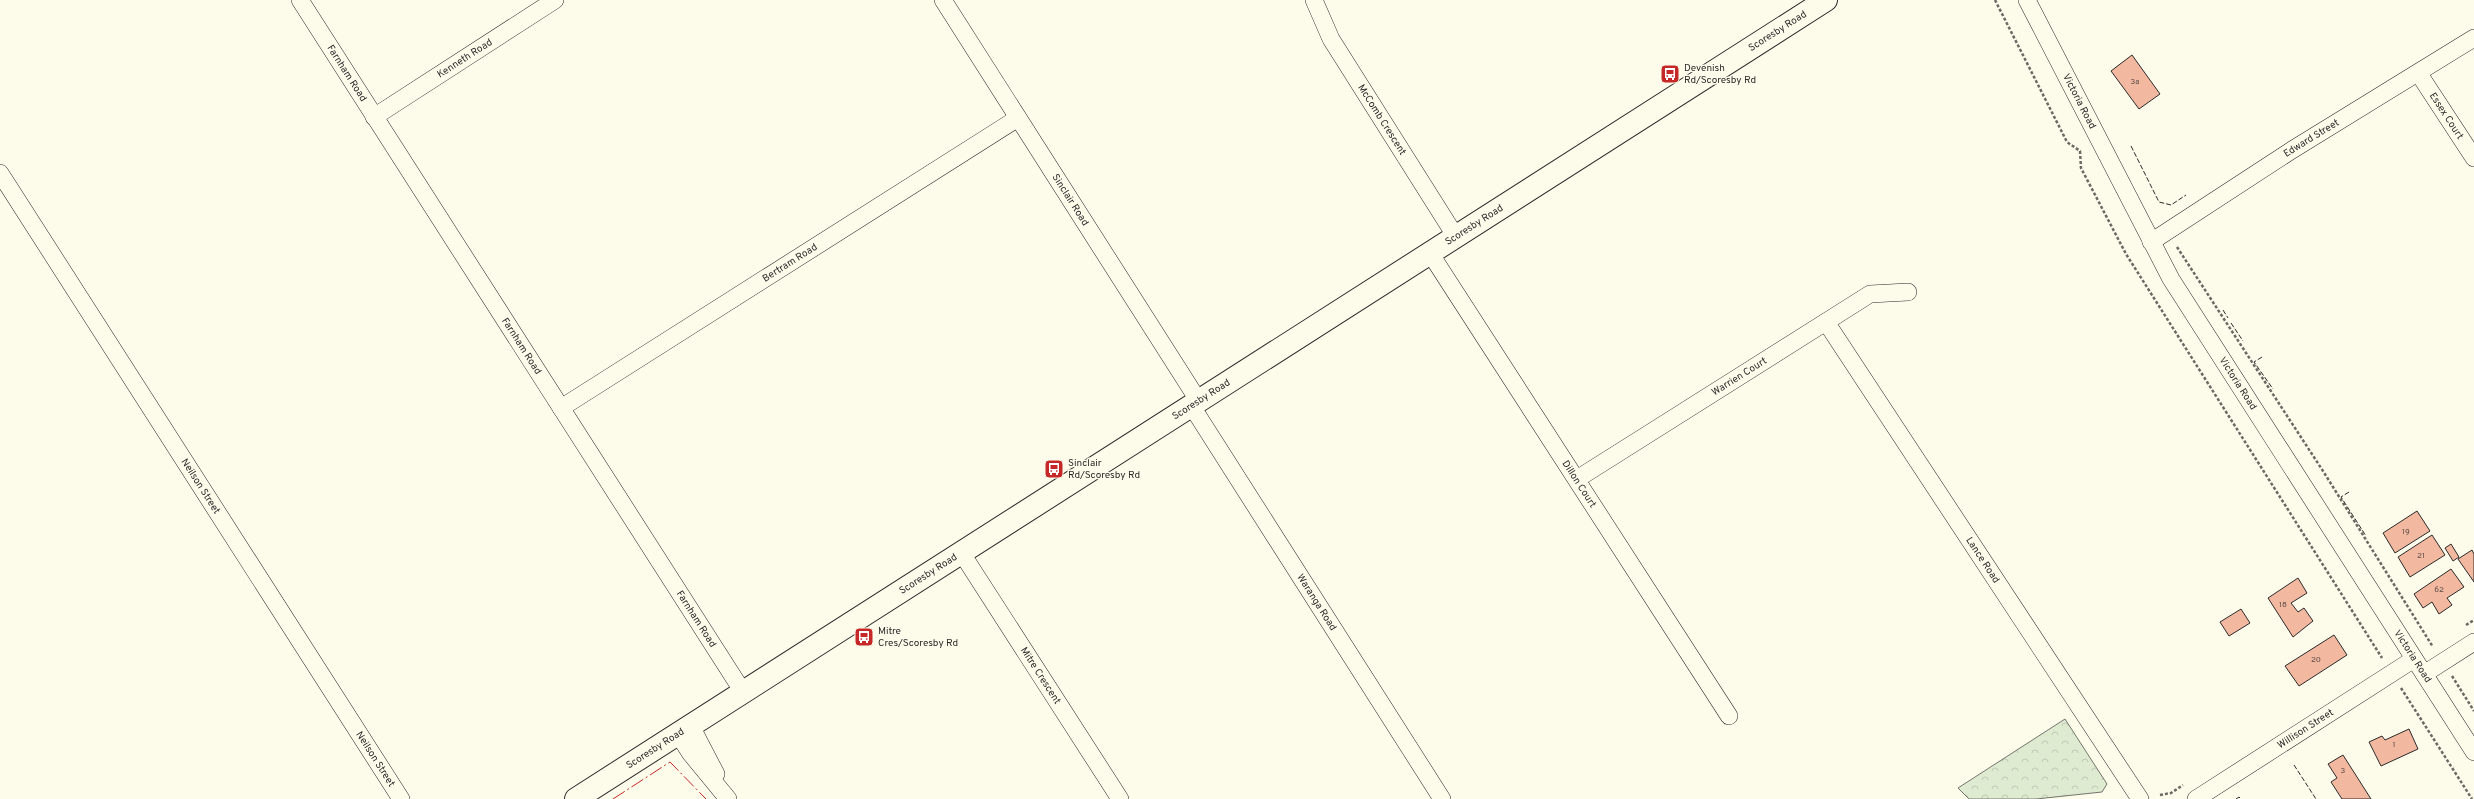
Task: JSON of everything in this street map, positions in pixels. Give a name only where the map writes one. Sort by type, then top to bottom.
[{"type":"main road","name":"Scoresby Road","points":[[576,799],[1826,0]]},
{"type":"street","name":"Farnham Road","points":[[300,0],[743,692]]},
{"type":"street","name":"Kenneth Road","points":[[374,117],[555,0]]},
{"type":"street","name":"Sinclair Road","points":[[943,0],[1195,403]]},
{"type":"street","name":"McComb Crescent","points":[[1314,0],[1331,39],[1456,237]]},
{"type":"street","name":"Victoria Road","points":[[2027,0],[2171,279],[2474,752]]},
{"type":"street","name":"Edward Street","points":[[2151,242],[2292,150],[2419,74],[2474,38]]},
{"type":"street","name":"Essex Court","points":[[2419,74],[2474,158]]},
{"type":"street","name":"Bertram Road","points":[[561,408],[1018,118]]},
{"type":"street","name":"Neilson Street","points":[[0,174],[401,799]]},
{"type":"street","name":"Dillon Court","points":[[1430,253],[1577,479],[1728,716]]},
{"type":"street","name":"Warrien Court","points":[[1577,479],[1870,294],[1908,292]]},
{"type":"street","name":"Lance Road","points":[[1826,322],[2140,799]]},
{"type":"street","name":"Waranga Road","points":[[1195,403],[1442,799]]},
{"type":"street","name":"Mitre Crescent","points":[[961,552],[1120,799]]},
{"type":"street","points":[[2424,674],[2474,642]]},
{"type":"street","name":"Willison Street","points":[[2196,799],[2414,659]]},
{"type":"street","points":[[684,730],[727,798]]},
{"type":"path","points":[[1995,0],[2067,142],[2080,151],[2081,168],[2126,254],[2382,658]]},
{"type":"path","points":[[2177,247],[2436,651]]},
{"type":"path","points":[[2450,674],[2474,711]]},
{"type":"path","points":[[2402,689],[2472,799]]},
{"type":"green space","points":[[2065,719],[2107,784],[2102,792],[2036,799],[1969,799],[1958,788]]},
{"type":"building","points":[[2132,55],[2160,94],[2139,109],[2111,71]]},
{"type":"building","points":[[2417,511],[2430,531],[2395,553],[2383,533]]},
{"type":"building","points":[[2432,535],[2445,555],[2410,577],[2398,557]]},
{"type":"building","points":[[2451,544],[2459,557],[2453,561],[2445,548]]},
{"type":"building","points":[[2472,550],[2474,554],[2474,582],[2458,559]]},
{"type":"building","points":[[2451,569],[2464,587],[2447,598],[2452,605],[2439,614],[2432,602],[2423,608],[2414,594]]},
{"type":"building","points":[[2298,578],[2307,593],[2291,603],[2298,612],[2304,608],[2313,621],[2293,637],[2268,598]]},
{"type":"building","points":[[2241,609],[2250,623],[2229,636],[2220,622]]},
{"type":"building","points":[[2334,635],[2347,655],[2299,686],[2285,666]]},
{"type":"building","points":[[2409,729],[2418,749],[2381,766],[2369,742],[2382,736],[2385,740]]},
{"type":"building","points":[[2343,755],[2371,799],[2342,799],[2331,782],[2337,778],[2328,764]]},
{"type":"fence","points":[[2131,146],[2159,202],[2171,205],[2186,195]]},
{"type":"fence","points":[[2223,310],[2228,318]]},
{"type":"fence","points":[[2231,323],[2243,341]]},
{"type":"fence","points":[[2262,357],[2254,362],[2273,389]]},
{"type":"fence","points":[[2349,492],[2341,497],[2366,536]]},
{"type":"fence","points":[[2294,765],[2316,799]]},
{"type":"fence","points":[[2236,799],[2239,797],[2241,799]]},
{"type":"power","points":[[613,799],[670,762],[706,799]]},
{"type":"place","name":"Devenish Rd/Scoresby Rd","points":[[1670,74]]},
{"type":"place","name":"Sinclair Rd/Scoresby Rd","points":[[1054,469]]},
{"type":"place","name":"Mitre Cres/Scoresby Rd","points":[[864,637]]}]
